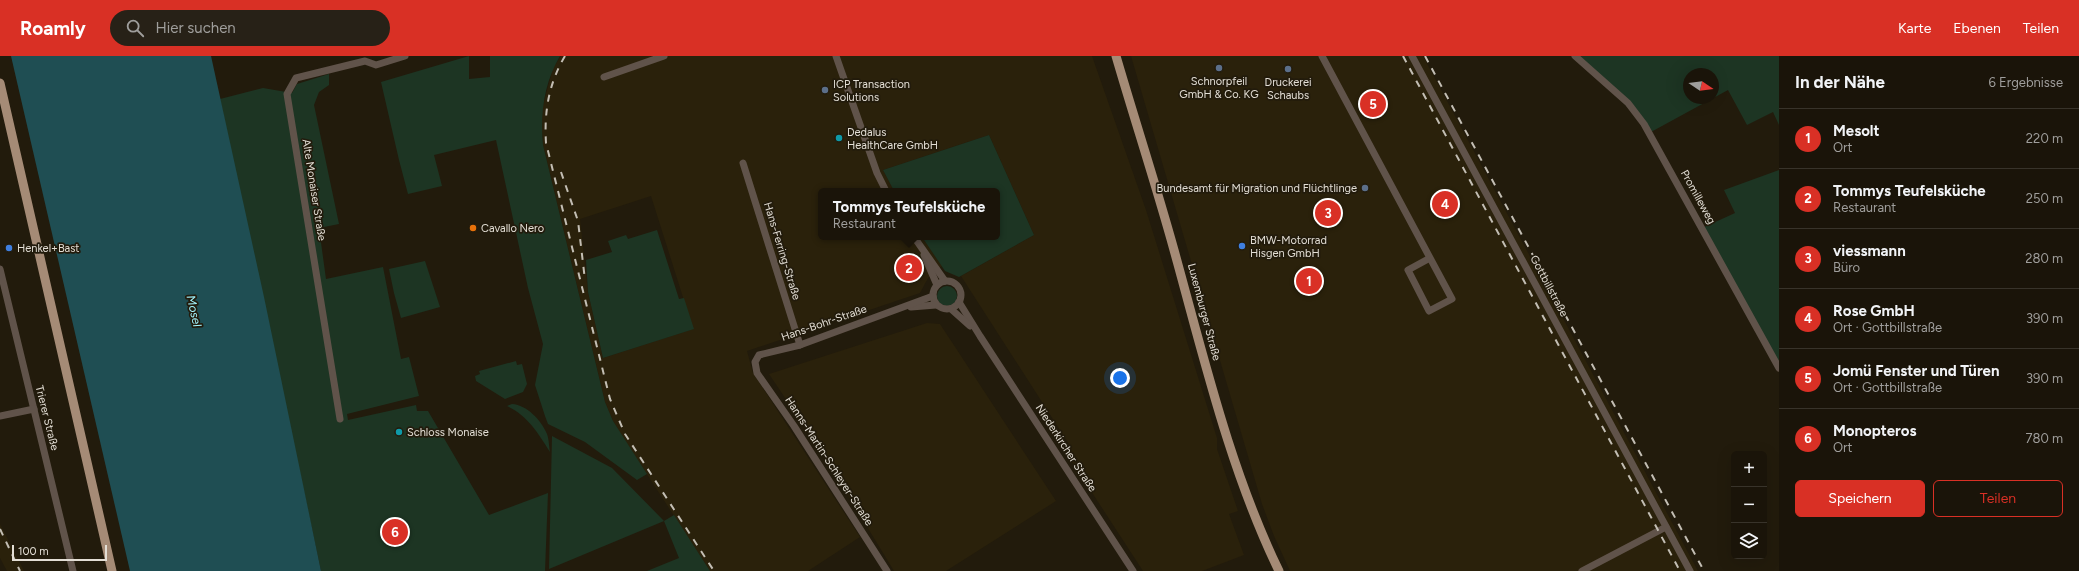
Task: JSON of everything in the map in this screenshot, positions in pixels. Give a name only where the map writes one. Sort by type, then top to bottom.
[{"type":"main road","name":"Luxemburger Straße","points":[[1116,56],[1171,240],[1210,382],[1258,523],[1279,571]]},
{"type":"main road","points":[[0,83],[112,571]]},
{"type":"street","name":"Alte Monaiser Straße","points":[[340,419],[287,94],[296,78],[365,61],[376,65],[405,56]]},
{"type":"street","points":[[604,77],[664,56]]},
{"type":"street","points":[[836,56],[877,173],[884,188]]},
{"type":"street","points":[[1322,56],[1452,299],[1429,311],[1408,270],[1430,258]]},
{"type":"street","name":"Gottbillstraße","points":[[1412,56],[1690,571]]},
{"type":"street","name":"Promilleweg","points":[[1575,56],[1628,103],[1644,124],[1704,229],[1779,368]]},
{"type":"street","name":"Hans-Ferring-Straße","points":[[743,163],[800,345]]},
{"type":"street","points":[[916,240],[945,281]]},
{"type":"street","points":[[920,245],[937,285],[933,296],[936,304],[944,309],[951,309],[960,302],[961,296],[958,286],[952,282],[945,281],[937,285]]},
{"type":"street","name":"Trierer Straße","points":[[0,269],[73,571]]},
{"type":"street","name":"Hans-Bohr-Straße","points":[[755,362],[759,355],[800,345],[933,296]]},
{"type":"street","name":"Niederkircher Straße","points":[[960,302],[980,336],[1133,571]]},
{"type":"street","name":"Hans-Bohr-Straße","points":[[903,308],[936,304]]},
{"type":"street","name":"Niederkircher Straße","points":[[951,309],[961,316],[980,336]]},
{"type":"street","name":"Hanns-Martin-Schleyer-Straße","points":[[755,362],[757,373],[794,426],[887,571]]},
{"type":"street","points":[[0,416],[34,409]]},
{"type":"street","points":[[1582,571],[1666,526]]},
{"type":"shaded area","points":[[561,56],[1092,56],[1146,210],[1217,438],[1217,449],[1238,511],[1229,514],[1244,555],[1202,571],[1143,571],[1063,448],[1069,444],[961,276],[1034,235],[989,135],[883,170],[892,188],[818,188],[818,240],[924,240],[942,266],[928,278],[920,293],[747,351],[753,373],[860,537],[808,571],[710,571],[622,436],[613,421],[605,402],[543,145],[541,118],[553,68]],"holes":[[[651,196],[693,329],[603,358],[588,292],[580,219]]]},
{"type":"shaded area","points":[[1131,56],[1423,56],[1698,571],[1290,571],[1274,536],[1262,504]]},
{"type":"shaded area","points":[[927,323],[940,324],[1056,501],[946,571],[894,571],[824,456],[769,374]]},
{"type":"shaded area","points":[[0,524],[24,571],[7,571],[0,558]]},
{"type":"green space","points":[[469,56],[469,79],[490,77],[490,56],[560,56],[550,77],[544,99],[542,122],[543,145],[605,402],[613,421],[647,474],[637,480],[585,442],[548,424],[535,385],[543,344],[528,288],[496,140],[434,155],[442,186],[408,194],[381,82]]},
{"type":"green space","points":[[1579,56],[1779,56],[1779,125],[1773,112],[1747,125],[1728,90],[1719,95],[1719,68],[1683,68],[1683,104],[1702,104],[1651,132]]},
{"type":"green space","points":[[329,74],[329,85],[319,92],[314,105],[339,224],[319,228],[326,279],[383,267],[401,359],[409,357],[419,396],[347,414],[348,420],[416,405],[417,411],[428,411],[489,515],[548,493],[545,571],[321,571],[220,99],[263,88],[292,93],[297,84]]},
{"type":"green space","points":[[989,135],[1034,235],[959,277],[945,271],[924,240],[1000,240],[1000,188],[892,188],[883,170]]},
{"type":"green space","points":[[1779,170],[1779,371],[1700,229],[1735,213],[1724,190]]},
{"type":"green space","points":[[657,230],[679,299],[684,298],[694,329],[603,358],[588,292],[586,260],[612,252],[608,241],[626,235],[628,239]]},
{"type":"green space","points":[[425,261],[440,307],[401,318],[389,269]]},
{"type":"green space","points":[[947,286],[954,289],[957,296],[954,303],[947,306],[940,303],[937,296],[940,289]]},
{"type":"green space","points":[[516,361],[517,365],[522,364],[527,384],[523,392],[505,399],[476,381],[475,376],[480,374],[479,371]]},
{"type":"green space","points":[[512,404],[528,410],[541,424],[547,434],[550,452],[527,420],[507,406]]},
{"type":"green space","points":[[552,436],[612,468],[664,521],[549,569]]},
{"type":"green space","points":[[674,515],[710,571],[647,571],[679,558],[664,521]]},
{"type":"water","name":"Mosel","points":[[11,56],[211,56],[264,297],[321,571],[130,571]]},
{"type":"railway","points":[[565,56],[551,87],[546,120],[546,143],[610,399],[625,434],[714,571]]},
{"type":"railway","points":[[1403,56],[1680,571]]},
{"type":"railway","points":[[1425,56],[1704,571]]},
{"type":"railway","points":[[561,172],[578,221],[585,280]]},
{"type":"railway","points":[[0,529],[20,571]]},
{"type":"place","name":"Schnorpfeil GmbH & Co. KG","points":[[1219,68]]},
{"type":"place","name":"Druckerei Schaubs","points":[[1288,69]]},
{"type":"place","name":"ICP Transaction Solutions","points":[[825,90]]},
{"type":"place","name":"Jomü Fenster und Türen","points":[[1373,104]]},
{"type":"place","name":"Dedalus HealthCare GmbH","points":[[839,138]]},
{"type":"place","name":"Bundesamt für Migration und Flüchtlinge","points":[[1365,188]]},
{"type":"place","name":"Rose GmbH","points":[[1445,204]]},
{"type":"place","name":"viessmann","points":[[1328,213]]},
{"type":"place","name":"Cavallo Nero","points":[[473,228]]},
{"type":"place","name":"BMW-Motorrad Hisgen GmbH","points":[[1242,246]]},
{"type":"place","name":"Henkel+Bast","points":[[9,248]]},
{"type":"place","name":"Tommys Teufelsküche","points":[[909,268]]},
{"type":"place","name":"Mesolt","points":[[1309,281]]},
{"type":"place","name":"Schloss Monaise","points":[[399,432]]},
{"type":"place","name":"Monopteros","points":[[395,532]]}]
